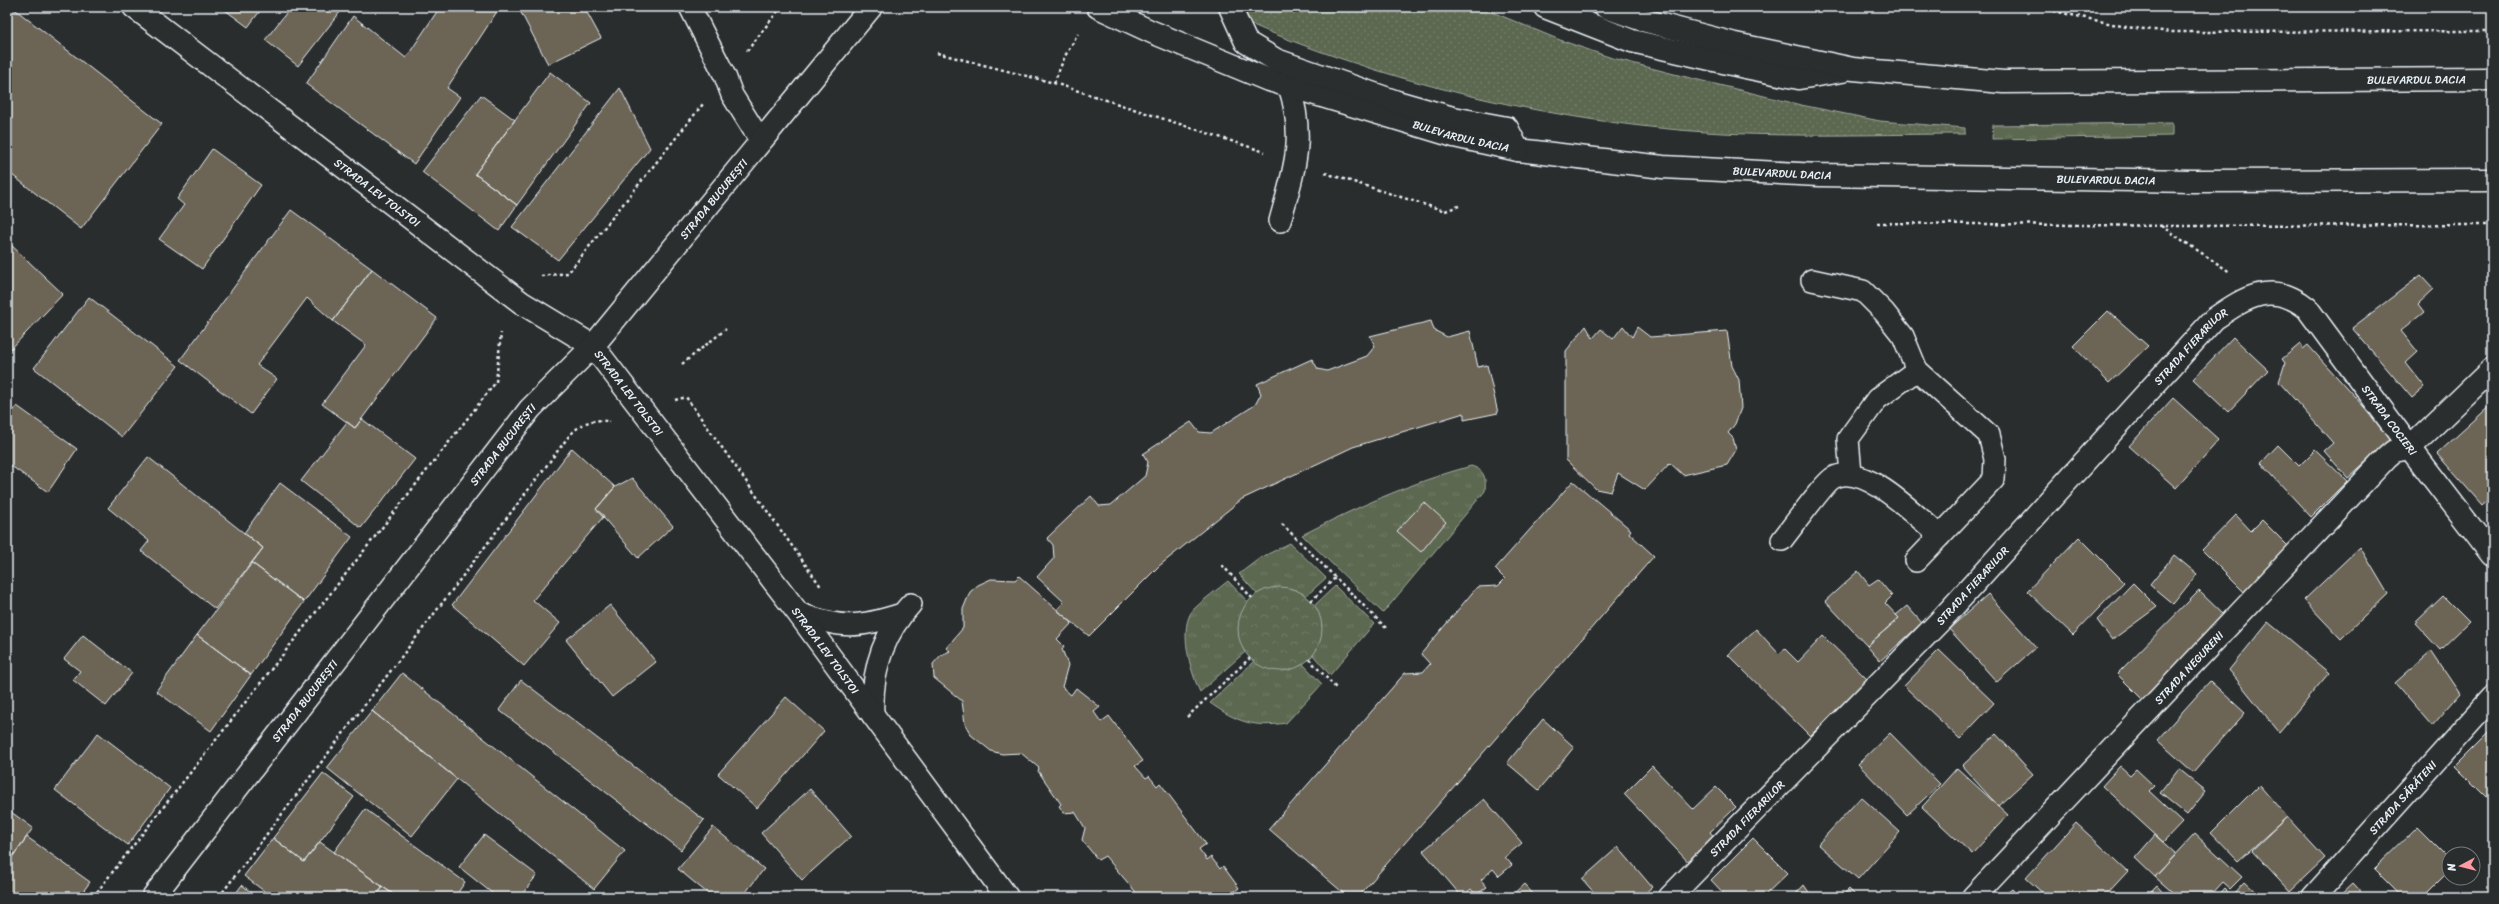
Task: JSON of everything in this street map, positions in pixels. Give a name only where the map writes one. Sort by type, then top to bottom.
[{"type":"main road","name":"STRADA LEV TOLSTOI","points":[[134,7],[522,303],[593,346],[798,613],[1007,897]]},
{"type":"main road","name":"STRADA BUCUREȘTI","points":[[153,897],[530,409],[593,346],[714,201],[760,140],[871,7]]},
{"type":"main road","name":"BULEVARDUL DACIA","points":[[1098,7],[1207,56],[1289,86],[1454,136],[1518,150],[1663,167],[1819,175],[2193,181],[2492,180]]},
{"type":"main road","points":[[1230,7],[1246,42],[1276,60],[1397,102],[1453,118],[1507,128],[1518,150]]},
{"type":"main road","points":[[1545,7],[1632,41],[1791,77],[1799,78],[1853,69]]},
{"type":"main road","name":"BULEVARDUL DACIA","points":[[1606,7],[1643,20],[1735,44],[1853,69],[2003,82],[2492,79]]},
{"type":"main road","name":"STRADA FIERARILOR","points":[[1670,897],[1941,620],[2214,319],[2252,296],[2267,292],[2282,294]]},
{"type":"main road","name":"STRADA COCIERI","points":[[2282,294],[2294,298],[2307,308],[2410,448],[2492,555]]},
{"type":"main road","points":[[2410,448],[2492,369]]},
{"type":"main road","name":"STRADA NEGURENI","points":[[1973,897],[2387,457],[2394,451],[2410,448]]},
{"type":"main road","name":"STRADA SĂRĂTENI","points":[[2313,897],[2492,698]]},
{"type":"lane","points":[[690,7],[725,76],[732,95],[760,140]]},
{"type":"lane","points":[[1280,221],[1298,155],[1298,118],[1289,86]]},
{"type":"lane","points":[[1812,280],[1863,291],[1884,312],[1903,336],[1917,370],[1988,435],[1995,459],[1994,479],[1916,561]]},
{"type":"lane","points":[[1851,474],[1848,439],[1877,399],[1917,370]]},
{"type":"lane","points":[[1782,540],[1832,478],[1851,474],[1875,484],[1940,536]]},
{"type":"lane","points":[[798,613],[823,623],[850,626],[876,623],[907,609],[881,652],[874,674],[873,716]]},
{"type":"path","points":[[541,276],[568,273],[781,7]]},
{"type":"path","points":[[2036,7],[2126,27],[2172,32],[2492,31]]},
{"type":"path","points":[[1054,83],[1065,56],[1078,34]]},
{"type":"path","points":[[937,52],[1054,83],[1272,154]]},
{"type":"path","points":[[1322,172],[1445,211],[1459,206]]},
{"type":"path","points":[[1877,223],[2161,226],[2492,225]]},
{"type":"path","points":[[2161,226],[2230,271]]},
{"type":"path","points":[[682,364],[726,329]]},
{"type":"path","points":[[93,897],[496,382],[500,333]]},
{"type":"path","points":[[675,400],[686,397]]},
{"type":"path","points":[[219,897],[568,436],[579,426],[589,422],[609,421],[614,423]]},
{"type":"path","points":[[1282,524],[1388,630]]},
{"type":"path","points":[[1222,566],[1252,598]]},
{"type":"path","points":[[1311,601],[1336,578]]},
{"type":"path","points":[[1187,717],[1250,658]]},
{"type":"path","points":[[1308,659],[1336,688]]},
{"type":"green space","points":[[1213,7],[1480,7],[1560,40],[1609,57],[1801,105],[1880,121],[1965,128],[1965,134],[1735,134],[1659,128],[1546,112],[1431,86],[1374,69],[1319,51],[1265,30]]},
{"type":"green space","points":[[2172,123],[2172,136],[1992,139],[1993,125]]},
{"type":"green space","points":[[1471,466],[1482,472],[1484,475],[1485,491],[1383,613],[1302,535],[1406,487]]},
{"type":"green space","points":[[1290,543],[1326,578],[1306,596],[1300,592],[1288,588],[1269,589],[1257,594],[1239,574],[1260,558]]},
{"type":"green space","points":[[1228,581],[1248,602],[1240,627],[1242,646],[1245,652],[1200,692],[1196,684],[1187,650],[1186,626],[1194,609]]},
{"type":"green space","points":[[1335,586],[1374,624],[1330,675],[1313,655],[1321,637],[1320,618],[1314,606]]},
{"type":"green space","points":[[1280,587],[1288,588],[1303,594],[1315,606],[1321,621],[1321,637],[1315,652],[1303,664],[1288,670],[1280,671],[1272,670],[1257,664],[1245,652],[1239,637],[1238,629],[1239,621],[1245,606],[1257,594],[1272,588]]},
{"type":"green space","points":[[1254,661],[1296,667],[1303,664],[1322,684],[1286,723],[1264,725],[1246,722],[1229,715],[1210,703]]},
{"type":"building","points":[[7,7],[12,7],[162,124],[81,229],[7,171]]},
{"type":"building","points":[[221,7],[263,7],[248,27]]},
{"type":"building","points":[[291,7],[344,7],[298,66],[265,40]]},
{"type":"building","points":[[440,7],[500,7],[447,88],[460,97],[414,164],[306,84],[353,16],[406,58]]},
{"type":"building","points":[[518,7],[584,7],[601,38],[548,64]]},
{"type":"building","points":[[550,72],[591,103],[517,205],[475,174]]},
{"type":"building","points":[[620,88],[650,148],[558,260],[512,227]]},
{"type":"building","points":[[481,95],[515,120],[475,174],[517,205],[499,231],[422,172]]},
{"type":"building","points":[[212,149],[261,185],[202,269],[159,239],[184,205],[177,199]]},
{"type":"building","points":[[291,210],[372,269],[333,321],[307,298],[257,365],[277,379],[251,414],[180,360]]},
{"type":"building","points":[[9,243],[63,294],[7,353],[7,245]]},
{"type":"building","points":[[372,269],[437,318],[355,428],[322,404],[366,345],[333,321]]},
{"type":"building","points":[[2421,275],[2434,289],[2418,304],[2424,312],[2401,331],[2418,352],[2406,363],[2425,387],[2412,398],[2352,328]]},
{"type":"building","points":[[89,297],[178,366],[122,437],[34,368]]},
{"type":"building","points":[[2108,311],[2148,346],[2109,383],[2073,346]]},
{"type":"building","points":[[1431,321],[1434,330],[1447,337],[1470,331],[1478,367],[1487,365],[1498,413],[1464,420],[1464,413],[1353,447],[1242,499],[1159,566],[1089,636],[1057,610],[1064,602],[1037,577],[1054,558],[1053,545],[1047,538],[1091,496],[1099,506],[1111,505],[1145,476],[1148,462],[1143,454],[1191,422],[1199,432],[1211,433],[1255,405],[1261,394],[1257,384],[1312,359],[1318,369],[1327,371],[1367,356],[1375,346],[1370,336]]},
{"type":"building","points":[[1586,326],[1593,338],[1601,329],[1613,339],[1623,326],[1632,337],[1637,327],[1650,337],[1727,331],[1732,366],[1739,380],[1741,408],[1735,424],[1728,433],[1733,438],[1736,450],[1727,465],[1683,475],[1670,463],[1645,490],[1618,473],[1611,492],[1596,489],[1566,460],[1566,351]]},
{"type":"building","points":[[2233,337],[2268,370],[2228,412],[2193,379]]},
{"type":"building","points":[[2300,344],[2303,349],[2308,345],[2392,438],[2348,478],[2324,451],[2333,443],[2279,382],[2285,363],[2282,359]]},
{"type":"building","points":[[2173,398],[2219,440],[2176,488],[2129,446]]},
{"type":"building","points":[[2492,404],[2492,496],[2482,505],[2437,454]]},
{"type":"building","points":[[17,406],[77,449],[48,492],[7,463],[7,420]]},
{"type":"building","points":[[362,419],[415,459],[361,528],[301,481],[347,422],[355,428]]},
{"type":"building","points":[[2278,445],[2299,466],[2315,450],[2347,481],[2311,517],[2261,463]]},
{"type":"building","points":[[572,448],[615,487],[596,509],[604,516],[533,600],[560,623],[524,666],[452,605]]},
{"type":"building","points":[[148,457],[263,548],[215,609],[141,551],[149,541],[108,508]]},
{"type":"building","points":[[632,478],[673,526],[638,558],[596,509],[615,487]]},
{"type":"building","points":[[1573,481],[1631,530],[1629,533],[1654,556],[1358,897],[1348,897],[1269,829],[1405,673],[1423,672],[1430,664],[1421,654],[1477,587],[1498,586],[1505,579],[1495,569]]},
{"type":"building","points":[[280,483],[352,537],[304,602],[252,563],[263,548],[244,533]]},
{"type":"building","points":[[1424,502],[1446,522],[1421,552],[1397,531]]},
{"type":"building","points":[[2236,515],[2251,531],[2262,520],[2291,549],[2246,594],[2202,550]]},
{"type":"building","points":[[2079,537],[2124,582],[2073,635],[2027,591]]},
{"type":"building","points":[[2360,547],[2388,594],[2341,639],[2304,600]]},
{"type":"building","points":[[2174,555],[2197,574],[2173,604],[2150,585]]},
{"type":"building","points":[[252,563],[304,602],[251,675],[197,635]]},
{"type":"building","points":[[1858,571],[1869,585],[1878,579],[1892,596],[1885,603],[1899,618],[1867,646],[1825,601]]},
{"type":"building","points":[[1019,576],[1072,623],[1057,639],[1064,646],[1062,649],[1068,665],[1062,687],[1071,695],[1076,688],[1100,707],[1094,712],[1101,722],[1109,716],[1143,761],[1135,766],[1146,778],[1149,776],[1157,786],[1160,783],[1206,844],[1199,849],[1207,860],[1211,857],[1220,869],[1223,866],[1239,888],[1227,897],[1140,897],[1105,856],[1098,860],[1082,840],[1085,828],[1075,812],[1064,813],[1059,806],[1061,804],[1038,771],[1039,768],[1021,753],[1002,754],[991,751],[971,735],[965,724],[962,701],[934,678],[933,664],[941,655],[950,651],[946,648],[963,628],[963,609],[970,592],[978,585],[991,579],[1015,580]]},
{"type":"building","points":[[2133,583],[2157,607],[2112,640],[2097,620]]},
{"type":"building","points":[[2199,591],[2227,618],[2145,702],[2117,674]]},
{"type":"building","points":[[1988,594],[2036,647],[1997,682],[1949,629]]},
{"type":"building","points":[[2443,596],[2469,622],[2440,650],[2415,623]]},
{"type":"building","points":[[610,605],[656,662],[612,697],[566,640]]},
{"type":"building","points":[[1907,606],[1922,623],[1880,661],[1867,646],[1899,618],[1896,615]]},
{"type":"building","points":[[2268,622],[2329,673],[2279,732],[2229,670]]},
{"type":"building","points":[[1756,629],[1779,654],[1785,649],[1798,662],[1823,636],[1867,679],[1810,736],[1728,655]]},
{"type":"building","points":[[83,635],[132,673],[106,706],[73,680],[80,671],[64,659]]},
{"type":"building","points":[[197,635],[251,675],[211,731],[156,691]]},
{"type":"building","points":[[1939,650],[1994,703],[1960,739],[1904,686]]},
{"type":"building","points":[[2431,651],[2460,694],[2432,726],[2395,683]]},
{"type":"building","points":[[402,673],[625,851],[594,889],[372,711]]},
{"type":"building","points":[[521,680],[704,820],[681,850],[499,710]]},
{"type":"building","points":[[2210,681],[2245,713],[2193,772],[2157,740]]},
{"type":"building","points":[[786,697],[824,731],[757,808],[718,774]]},
{"type":"building","points":[[372,711],[457,779],[412,836],[327,768]]},
{"type":"building","points":[[1543,719],[1574,747],[1539,790],[1507,763]]},
{"type":"building","points":[[2491,730],[2492,795],[2488,799],[2455,766]]},
{"type":"building","points":[[98,733],[170,788],[128,845],[55,790]]},
{"type":"building","points":[[1890,733],[1940,784],[1907,815],[1858,764]]},
{"type":"building","points":[[1996,734],[2033,774],[1998,806],[1962,766]]},
{"type":"building","points":[[1652,766],[1693,809],[1716,787],[1736,807],[1710,832],[1719,842],[1693,867],[1624,794]]},
{"type":"building","points":[[2120,766],[2130,775],[2136,769],[2154,786],[2149,791],[2182,822],[2163,842],[2102,786]]},
{"type":"building","points":[[1957,768],[2008,815],[1972,854],[1922,807]]},
{"type":"building","points":[[2179,769],[2206,791],[2187,815],[2160,793]]},
{"type":"building","points":[[323,773],[354,797],[304,862],[273,838]]},
{"type":"building","points":[[2259,785],[2287,817],[2238,861],[2211,833]]},
{"type":"building","points":[[810,789],[851,836],[802,880],[761,833]]},
{"type":"building","points":[[1861,797],[1900,832],[1858,879],[1818,844]]},
{"type":"building","points":[[1484,799],[1522,843],[1505,857],[1512,865],[1499,876],[1493,869],[1481,880],[1487,887],[1476,895],[1471,889],[1462,897],[1423,851]]},
{"type":"building","points":[[7,809],[33,828],[7,864]]},
{"type":"building","points":[[365,809],[465,882],[455,897],[397,897],[334,852]]},
{"type":"building","points":[[2287,817],[2325,858],[2290,891],[2252,850]]},
{"type":"building","points":[[2076,823],[2128,871],[2104,897],[2047,897],[2026,878]]},
{"type":"building","points":[[713,827],[764,869],[742,897],[712,897],[678,869]]},
{"type":"building","points":[[2417,827],[2441,851],[2441,879],[2423,897],[2402,897],[2374,869]]},
{"type":"building","points":[[2195,834],[2242,877],[2230,889],[2222,882],[2208,897],[2178,897],[2155,877]]},
{"type":"building","points":[[484,835],[537,875],[520,897],[497,897],[459,867]]},
{"type":"building","points":[[2155,835],[2176,854],[2155,877],[2135,858]]},
{"type":"building","points":[[27,837],[90,882],[79,897],[7,897],[7,864]]},
{"type":"building","points":[[273,838],[304,862],[320,842],[383,887],[375,897],[272,897],[244,876]]},
{"type":"building","points":[[1753,838],[1788,873],[1763,897],[1727,897],[1711,880]]},
{"type":"building","points":[[1618,847],[1652,887],[1641,897],[1598,897],[1582,879]]},
{"type":"building","points":[[2245,882],[2261,897],[2216,897],[2224,888],[2232,896]]},
{"type":"building","points":[[2353,883],[2366,897],[2338,897]]},
{"type":"building","points":[[1524,884],[1536,897],[1510,897]]},
{"type":"building","points":[[242,885],[257,897],[233,897]]},
{"type":"building","points":[[1804,885],[1812,897],[1793,897]]},
{"type":"building","points":[[2157,886],[2167,897],[2146,897]]},
{"type":"building","points":[[383,887],[397,897],[375,897]]},
{"type":"building","points":[[1849,889],[1857,897],[1841,897]]},
{"type":"building","points":[[2012,889],[2019,897],[2002,897]]}]
